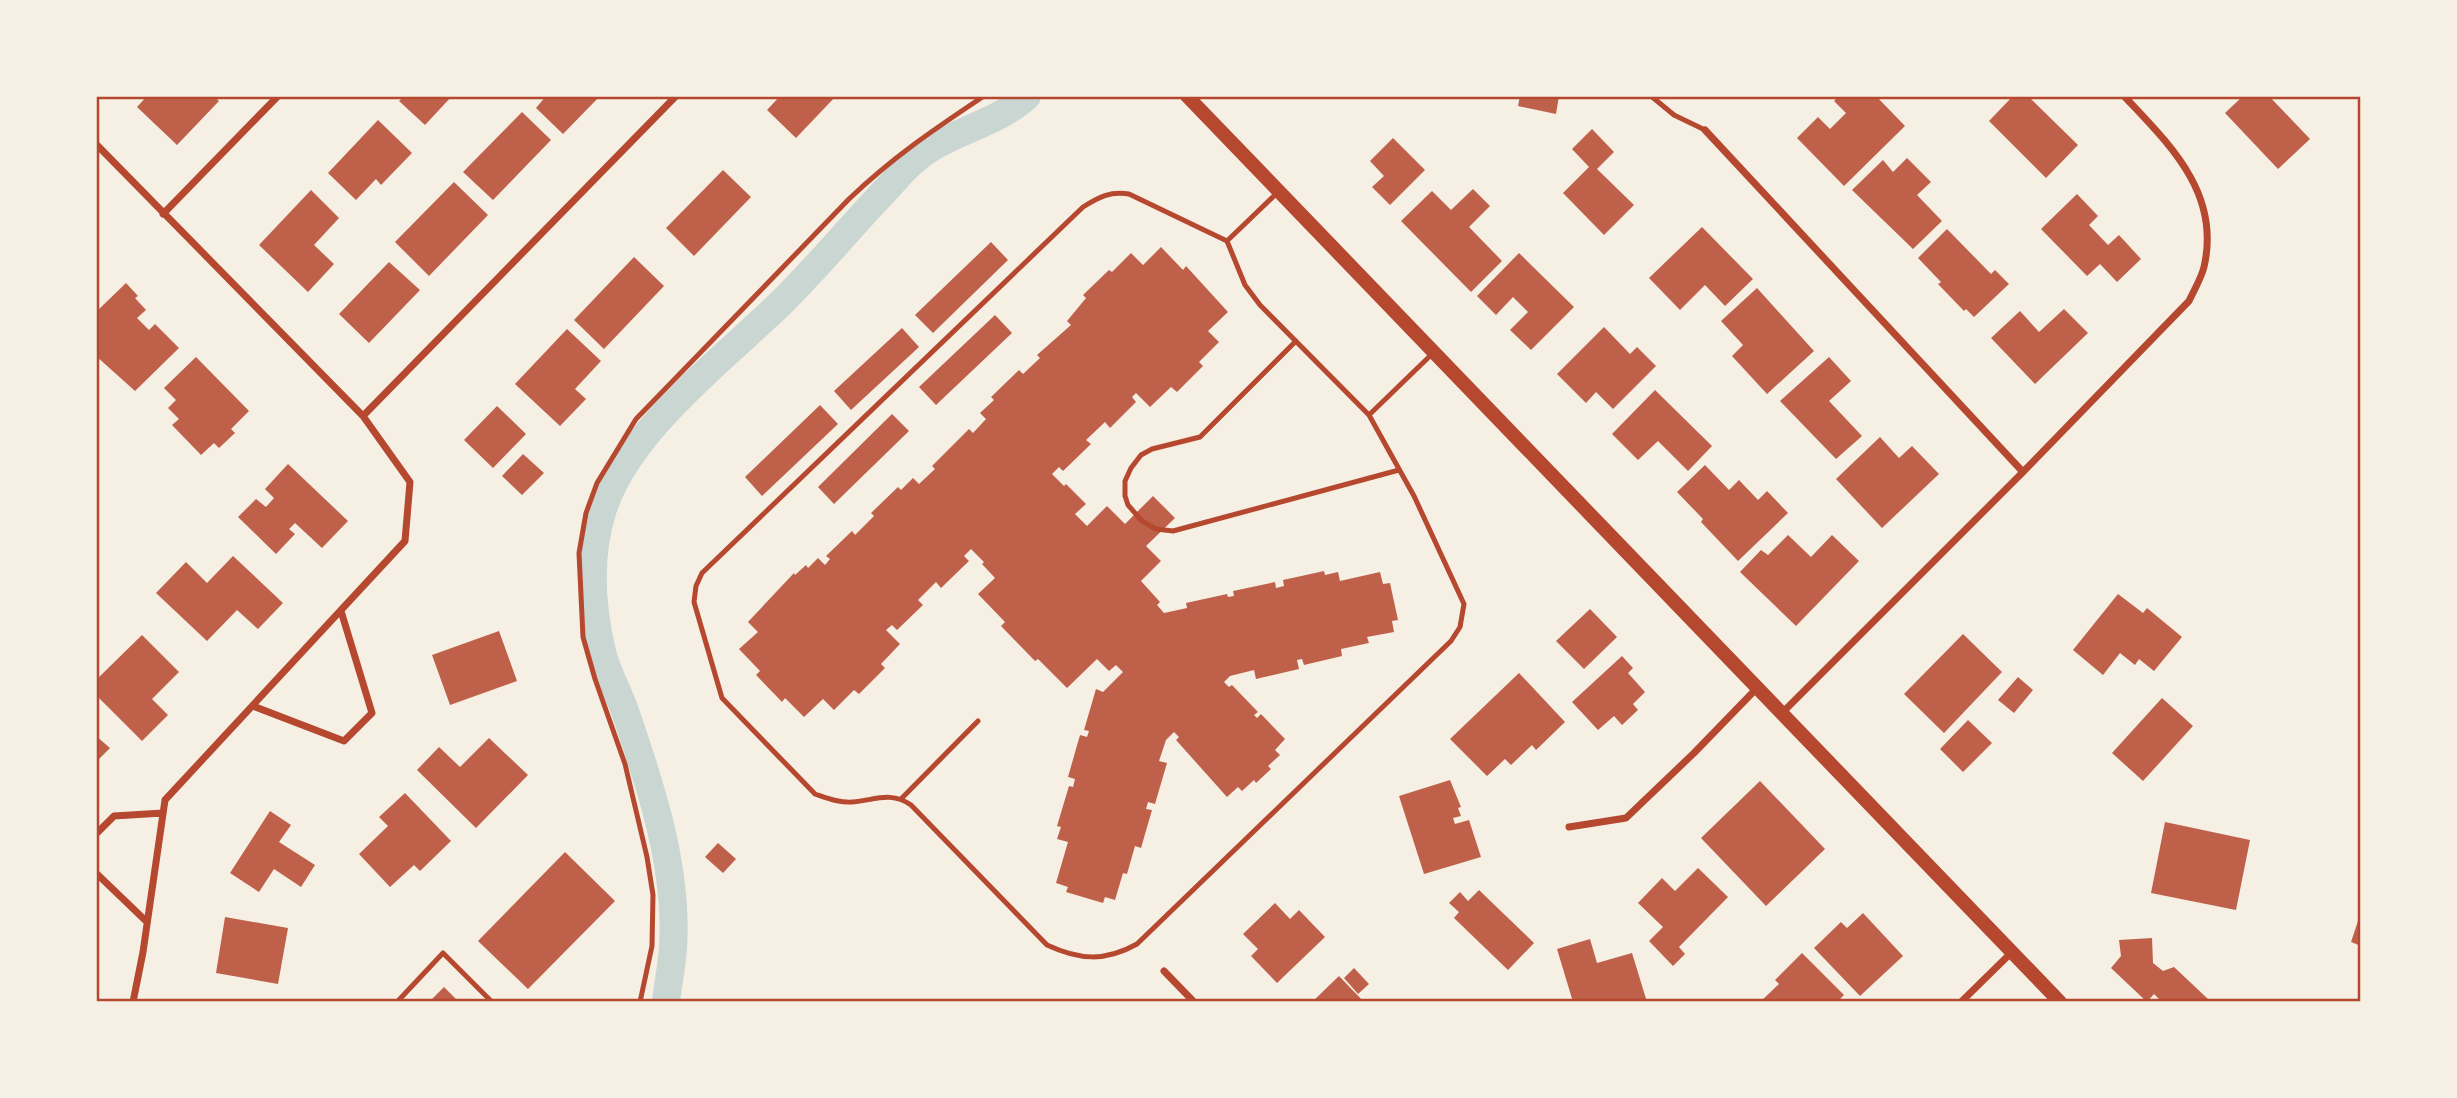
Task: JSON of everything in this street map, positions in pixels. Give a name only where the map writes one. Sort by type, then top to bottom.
[{"type":"main road","points":[[1187,96],[2060,1002]]},
{"type":"street","points":[[163,214],[278,96]]},
{"type":"street","points":[[363,416],[676,96]]},
{"type":"street","points":[[1783,712],[2189,301],[2204,269],[2208,241],[2205,208],[2192,178],[2170,146],[2123,96]]},
{"type":"street","points":[[1705,130],[2023,472]]},
{"type":"street","points":[[96,144],[363,416],[410,482],[405,541],[165,800],[133,1002]]},
{"type":"street","points":[[253,706],[344,741],[372,713],[341,611]]},
{"type":"street","points":[[1569,827],[1626,818],[1694,753],[1758,686]]},
{"type":"street","points":[[96,834],[114,816],[163,813]]},
{"type":"street","points":[[96,873],[147,922]]},
{"type":"street","points":[[1961,1002],[2012,952]]},
{"type":"street","points":[[1164,971],[1194,1002]]},
{"type":"lane","points":[[640,1002],[652,946],[653,895],[625,764],[583,637],[580,604],[579,553],[586,513],[597,483],[636,419],[849,200],[879,170],[909,146],[984,96]]},
{"type":"lane","points":[[1651,96],[1674,114],[1705,130]]},
{"type":"lane","points":[[1227,241],[1279,191]]},
{"type":"lane","points":[[1114,192],[1129,194],[1227,241],[1245,285],[1260,305],[1296,341],[1369,415],[1414,496],[1464,604],[1460,627],[1451,641],[1137,944],[1122,952],[1100,957],[1070,956],[1047,945],[911,806],[901,799],[883,796],[851,802],[832,800],[815,794],[722,698],[694,603],[696,586],[702,573],[1073,217],[1098,197],[1114,192]]},
{"type":"lane","points":[[1296,341],[1200,438],[1152,449],[1141,456],[1130,468],[1125,481],[1128,505],[1142,521],[1156,529],[1173,531],[1399,470]]},
{"type":"lane","points":[[1369,415],[1435,352]]},
{"type":"lane","points":[[901,799],[978,721]]},
{"type":"lane","points":[[397,1002],[443,953],[492,1002]]},
{"type":"building","points":[[147,96],[214,96],[219,101],[177,145],[137,107]]},
{"type":"building","points":[[404,96],[452,96],[425,125],[399,101]]},
{"type":"building","points":[[546,96],[600,96],[563,134],[536,108]]},
{"type":"building","points":[[780,96],[836,96],[796,138],[767,110]]},
{"type":"building","points":[[1520,96],[1559,96],[1556,114],[1518,106]]},
{"type":"building","points":[[1839,96],[1876,96],[1905,126],[1844,186],[1797,138],[1818,117],[1830,129],[1846,113],[1834,101]]},
{"type":"building","points":[[2013,96],[2028,96],[2078,145],[2046,178],[1989,121]]},
{"type":"building","points":[[2243,96],[2269,96],[2310,139],[2278,169],[2225,113]]},
{"type":"building","points":[[522,112],[551,140],[493,200],[463,172]]},
{"type":"building","points":[[378,120],[412,153],[381,185],[376,179],[356,200],[328,173]]},
{"type":"building","points":[[1592,129],[1614,152],[1597,169],[1634,205],[1604,235],[1563,193],[1589,167],[1572,149]]},
{"type":"building","points":[[1393,138],[1425,170],[1390,205],[1372,187],[1384,176],[1370,161]]},
{"type":"building","points":[[1907,158],[1931,182],[1917,195],[1942,221],[1913,249],[1852,190],[1883,160],[1893,172]]},
{"type":"building","points":[[723,170],[751,197],[694,256],[666,228]]},
{"type":"building","points":[[454,182],[488,215],[429,276],[395,242]]},
{"type":"building","points":[[1473,189],[1490,206],[1469,227],[1502,261],[1471,292],[1401,221],[1432,191],[1451,210]]},
{"type":"building","points":[[311,190],[339,218],[314,245],[334,264],[308,292],[259,245]]},
{"type":"building","points":[[2077,194],[2098,216],[2089,225],[2108,245],[2119,235],[2141,259],[2117,282],[2100,264],[2087,276],[2041,229]]},
{"type":"building","points":[[1702,227],[1753,279],[1725,306],[1705,285],[1680,310],[1649,278]]},
{"type":"building","points":[[1947,229],[1991,274],[1995,270],[2009,284],[1974,317],[1966,309],[1964,311],[1938,284],[1941,282],[1918,258]]},
{"type":"building","points":[[991,242],[1008,260],[933,333],[915,315]]},
{"type":"building","points":[[1161,247],[1183,270],[1186,266],[1228,312],[1208,331],[1219,342],[1199,362],[1203,366],[1177,392],[1171,387],[1150,407],[1136,393],[1132,397],[1136,402],[1110,428],[1105,422],[1086,440],[1091,444],[1063,471],[1059,467],[1052,474],[1086,504],[1075,514],[1087,526],[1107,506],[1125,524],[1153,496],[1175,518],[1146,546],[1161,561],[1141,581],[1160,602],[1157,605],[1164,613],[1187,608],[1186,603],[1227,594],[1228,597],[1234,596],[1233,591],[1275,582],[1276,588],[1284,586],[1283,580],[1324,571],[1325,575],[1338,572],[1340,581],[1380,572],[1383,584],[1390,583],[1398,620],[1392,621],[1394,632],[1367,637],[1369,643],[1341,649],[1342,656],[1304,665],[1302,659],[1297,660],[1299,669],[1256,679],[1254,670],[1230,676],[1224,682],[1229,687],[1232,685],[1258,712],[1254,715],[1257,718],[1261,714],[1285,739],[1275,750],[1280,755],[1268,766],[1271,769],[1256,783],[1254,780],[1242,791],[1238,787],[1227,797],[1176,740],[1179,737],[1174,732],[1166,740],[1159,761],[1167,763],[1155,804],[1148,802],[1146,809],[1152,810],[1141,848],[1135,846],[1127,874],[1123,873],[1115,900],[1105,897],[1103,903],[1066,892],[1068,887],[1056,883],[1068,842],[1057,839],[1061,827],[1057,826],[1069,786],[1073,787],[1075,779],[1068,777],[1080,735],[1087,737],[1089,731],[1084,730],[1096,689],[1103,692],[1123,672],[1116,665],[1109,671],[1097,659],[1067,688],[1038,659],[1035,661],[1001,626],[1005,622],[978,594],[995,578],[971,549],[964,556],[969,561],[941,588],[936,582],[918,600],[923,605],[897,630],[892,625],[886,630],[900,644],[881,664],[885,668],[859,694],[854,690],[834,710],[823,699],[804,717],[785,698],[782,702],[756,675],[760,671],[739,649],[758,632],[748,622],[794,573],[795,575],[806,565],[808,568],[818,558],[825,565],[830,559],[826,556],[852,531],[855,535],[874,516],[871,513],[898,487],[901,490],[913,478],[919,484],[935,469],[932,466],[969,429],[973,433],[986,419],[980,413],[994,400],[991,397],[1019,370],[1023,374],[1040,358],[1037,355],[1071,325],[1067,321],[1086,298],[1083,295],[1109,270],[1112,272],[1131,253],[1143,265]]},
{"type":"building","points":[[1519,253],[1574,307],[1531,350],[1510,330],[1528,312],[1513,297],[1496,315],[1477,296]]},
{"type":"building","points":[[634,257],[664,286],[604,349],[574,320]]},
{"type":"building","points":[[389,262],[420,290],[369,343],[339,314]]},
{"type":"building","points":[[126,283],[146,310],[137,318],[149,330],[155,324],[179,348],[135,391],[96,356],[96,312]]},
{"type":"building","points":[[1757,288],[1814,351],[1767,394],[1732,356],[1743,345],[1721,321]]},
{"type":"building","points":[[2064,309],[2088,333],[2035,384],[1991,338],[2020,311],[2039,332]]},
{"type":"building","points":[[995,315],[1012,333],[936,405],[919,387]]},
{"type":"building","points":[[1604,327],[1630,354],[1637,347],[1656,366],[1613,409],[1596,392],[1586,403],[1557,374]]},
{"type":"building","points":[[902,328],[919,347],[851,410],[834,391]]},
{"type":"building","points":[[567,329],[601,361],[575,389],[586,399],[560,426],[515,384]]},
{"type":"building","points":[[196,357],[249,411],[231,429],[235,433],[219,448],[214,443],[201,455],[172,425],[179,419],[168,408],[176,400],[164,388]]},
{"type":"building","points":[[1829,357],[1851,381],[1829,401],[1862,436],[1836,459],[1780,401]]},
{"type":"building","points":[[1655,390],[1712,446],[1688,471],[1658,441],[1638,460],[1612,434]]},
{"type":"building","points":[[820,405],[838,424],[762,496],[745,477]]},
{"type":"building","points":[[497,406],[526,434],[493,468],[464,440]]},
{"type":"building","points":[[892,414],[909,431],[834,504],[818,487]]},
{"type":"building","points":[[1880,437],[1899,458],[1912,446],[1939,474],[1882,528],[1836,479]]},
{"type":"building","points":[[523,454],[544,473],[522,495],[502,476]]},
{"type":"building","points":[[288,464],[348,521],[322,548],[295,523],[289,529],[295,534],[276,554],[238,517],[256,499],[266,507],[274,498],[265,489]]},
{"type":"building","points":[[1705,465],[1729,490],[1739,480],[1758,500],[1767,491],[1788,513],[1738,561],[1677,492]]},
{"type":"building","points":[[1788,535],[1811,557],[1832,535],[1859,561],[1796,626],[1740,572],[1761,550],[1768,555]]},
{"type":"building","points":[[233,556],[283,603],[258,629],[237,610],[207,641],[156,593],[186,562],[207,583]]},
{"type":"building","points":[[2118,594],[2143,613],[2147,608],[2182,637],[2154,671],[2139,659],[2135,665],[2120,653],[2103,675],[2073,650]]},
{"type":"building","points":[[1590,609],[1617,637],[1584,669],[1556,641]]},
{"type":"building","points":[[499,631],[517,681],[450,705],[432,655]]},
{"type":"building","points":[[1963,634],[2002,672],[1944,733],[1904,694]]},
{"type":"building","points":[[142,635],[179,672],[152,699],[168,715],[142,741],[96,695],[96,680]]},
{"type":"building","points":[[1622,656],[1633,668],[1628,673],[1645,692],[1633,704],[1638,710],[1622,725],[1614,716],[1598,730],[1572,702]]},
{"type":"building","points":[[1519,673],[1565,722],[1536,750],[1532,745],[1511,765],[1505,759],[1487,776],[1450,739]]},
{"type":"building","points":[[2018,677],[2033,690],[2014,713],[1998,700]]},
{"type":"building","points":[[2162,698],[2193,726],[2143,781],[2112,753]]},
{"type":"building","points":[[1968,720],[1992,743],[1963,772],[1940,749]]},
{"type":"building","points":[[96,736],[110,748],[96,762]]},
{"type":"building","points":[[489,738],[528,775],[476,828],[417,770],[439,747],[460,767]]},
{"type":"building","points":[[1450,780],[1461,807],[1458,808],[1461,816],[1453,818],[1455,824],[1469,820],[1481,857],[1424,874],[1399,796]]},
{"type":"building","points":[[1760,781],[1825,849],[1766,906],[1701,838]]},
{"type":"building","points":[[405,793],[451,841],[420,871],[414,865],[390,887],[359,854],[388,826],[379,817]]},
{"type":"building","points":[[270,811],[291,825],[279,842],[315,865],[301,887],[274,869],[259,892],[230,873]]},
{"type":"building","points":[[2165,822],[2250,840],[2236,910],[2151,893]]},
{"type":"building","points":[[718,843],[736,859],[723,873],[705,857]]},
{"type":"building","points":[[565,852],[615,901],[528,989],[478,941]]},
{"type":"building","points":[[1698,868],[1728,897],[1679,947],[1685,954],[1673,966],[1649,941],[1663,927],[1638,903],[1662,878],[1675,891]]},
{"type":"building","points":[[1479,890],[1534,943],[1508,970],[1454,918],[1459,912],[1449,903],[1460,892],[1468,901]]},
{"type":"building","points":[[1275,903],[1290,919],[1299,910],[1325,937],[1277,983],[1251,956],[1258,949],[1243,934]]},
{"type":"building","points":[[1863,913],[1903,956],[1860,996],[1814,948],[1841,922],[1847,928]]},
{"type":"building","points":[[2361,915],[2361,946],[2351,942]]},
{"type":"building","points":[[225,917],[288,928],[278,984],[216,973]]},
{"type":"building","points":[[2152,938],[2153,963],[2163,971],[2174,967],[2208,999],[2206,1002],[2162,1002],[2154,994],[2147,1002],[2111,968],[2121,956],[2119,940]]},
{"type":"building","points":[[1590,939],[1597,963],[1632,953],[1647,1002],[1573,1002],[1557,949]]},
{"type":"building","points":[[1802,953],[1844,995],[1837,1002],[1760,1002],[1779,984],[1775,980]]},
{"type":"building","points":[[1354,968],[1369,984],[1358,994],[1344,978]]},
{"type":"building","points":[[1339,976],[1364,1002],[1312,1002]]},
{"type":"building","points":[[444,987],[459,1002],[429,1002]]},
{"type":"waterway","points":[[666,1002],[673,917],[667,858],[645,770],[604,660],[595,616],[593,562],[603,509],[616,479],[656,423],[796,288],[907,167],[928,150],[1002,114],[1027,96]]}]
